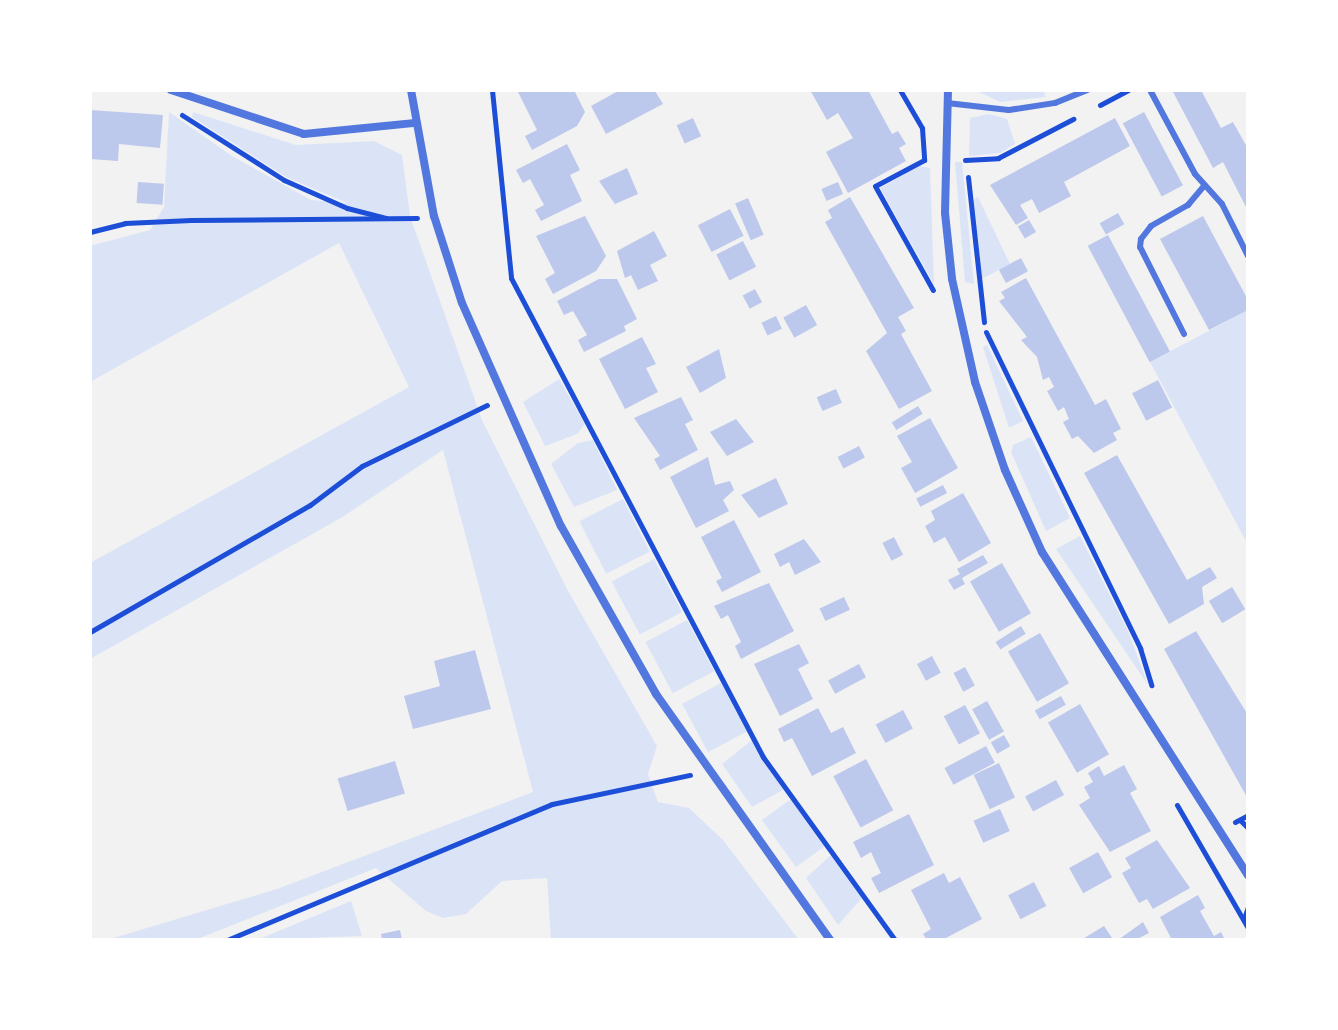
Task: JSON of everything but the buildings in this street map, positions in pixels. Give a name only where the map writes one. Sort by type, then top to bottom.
[{"type":"street","points":[[171,90],[304,134],[415,123]]},
{"type":"street","points":[[411,90],[434,216],[502,397],[561,526],[656,694],[830,940]]},
{"type":"street","points":[[948,90],[945,213],[958,313],[1005,470],[1042,552],[1248,875]]},
{"type":"street","points":[[1238,860],[1248,854]]},
{"type":"lane","points":[[947,103],[1009,110],[1055,103],[1088,90]]},
{"type":"lane","points":[[1150,90],[1204,186],[1222,204],[1248,256]]},
{"type":"lane","points":[[1184,334],[1140,247],[1141,239],[1151,226],[1188,205],[1204,186]]},
{"type":"path","points":[[492,90],[511,278],[763,757],[895,940]]},
{"type":"path","points":[[1089,110],[1128,90]]},
{"type":"path","points":[[174,109],[284,180],[347,208],[395,220]]},
{"type":"path","points":[[924,160],[998,158],[1076,117]]},
{"type":"path","points":[[967,147],[986,332],[1140,648],[1154,694]]},
{"type":"path","points":[[90,232],[125,223],[395,220],[434,216]]},
{"type":"path","points":[[90,632],[310,505],[362,466],[502,397]]},
{"type":"path","points":[[227,940],[552,804],[651,787],[707,770]]},
{"type":"path","points":[[1240,820],[1248,828]]},
{"type":"path","points":[[1243,919],[1248,907]]},
{"type":"shaded area","points":[[975,90],[1043,90],[1046,97],[1000,102]]},
{"type":"shaded area","points":[[169,112],[232,156],[311,200],[347,203],[286,177],[192,117],[193,112],[296,145],[374,141],[402,155],[410,216],[482,420],[567,589],[657,746],[648,774],[658,802],[689,808],[723,840],[799,940],[551,940],[547,878],[502,881],[466,914],[443,918],[426,911],[376,868],[195,940],[107,940],[277,889],[533,792],[443,450],[341,518],[90,659],[90,563],[409,387],[339,243],[90,382],[90,246],[150,230],[164,207]]},
{"type":"shaded area","points":[[989,114],[1007,119],[1015,144],[1000,153],[969,156],[970,118]]},
{"type":"shaded area","points":[[955,162],[962,162],[974,284],[965,282]]},
{"type":"shaded area","points":[[920,166],[930,168],[934,284],[880,188]]},
{"type":"shaded area","points":[[978,197],[1010,264],[980,280],[972,201]]},
{"type":"shaded area","points":[[1248,310],[1248,545],[1150,362]]},
{"type":"shaded area","points":[[987,345],[1023,421],[1009,428],[983,347]]},
{"type":"shaded area","points":[[559,379],[585,424],[577,434],[545,446],[523,402]]},
{"type":"shaded area","points":[[1031,437],[1070,518],[1046,531],[1011,452],[1013,445]]},
{"type":"shaded area","points":[[593,440],[617,490],[574,507],[551,464],[578,443]]},
{"type":"shaded area","points":[[623,499],[650,552],[606,574],[579,521]]},
{"type":"shaded area","points":[[1080,536],[1128,631],[1148,685],[1056,549]]},
{"type":"shaded area","points":[[654,559],[682,612],[640,635],[612,582]]},
{"type":"shaded area","points":[[687,620],[714,671],[673,693],[646,642]]},
{"type":"shaded area","points":[[721,683],[747,732],[708,752],[682,704]]},
{"type":"shaded area","points":[[752,740],[783,790],[752,807],[722,764]]},
{"type":"shaded area","points":[[791,799],[825,846],[796,867],[762,820]]},
{"type":"shaded area","points":[[832,854],[862,898],[838,925],[806,878]]},
{"type":"shaded area","points":[[351,901],[362,936],[257,940],[264,937]]}]
